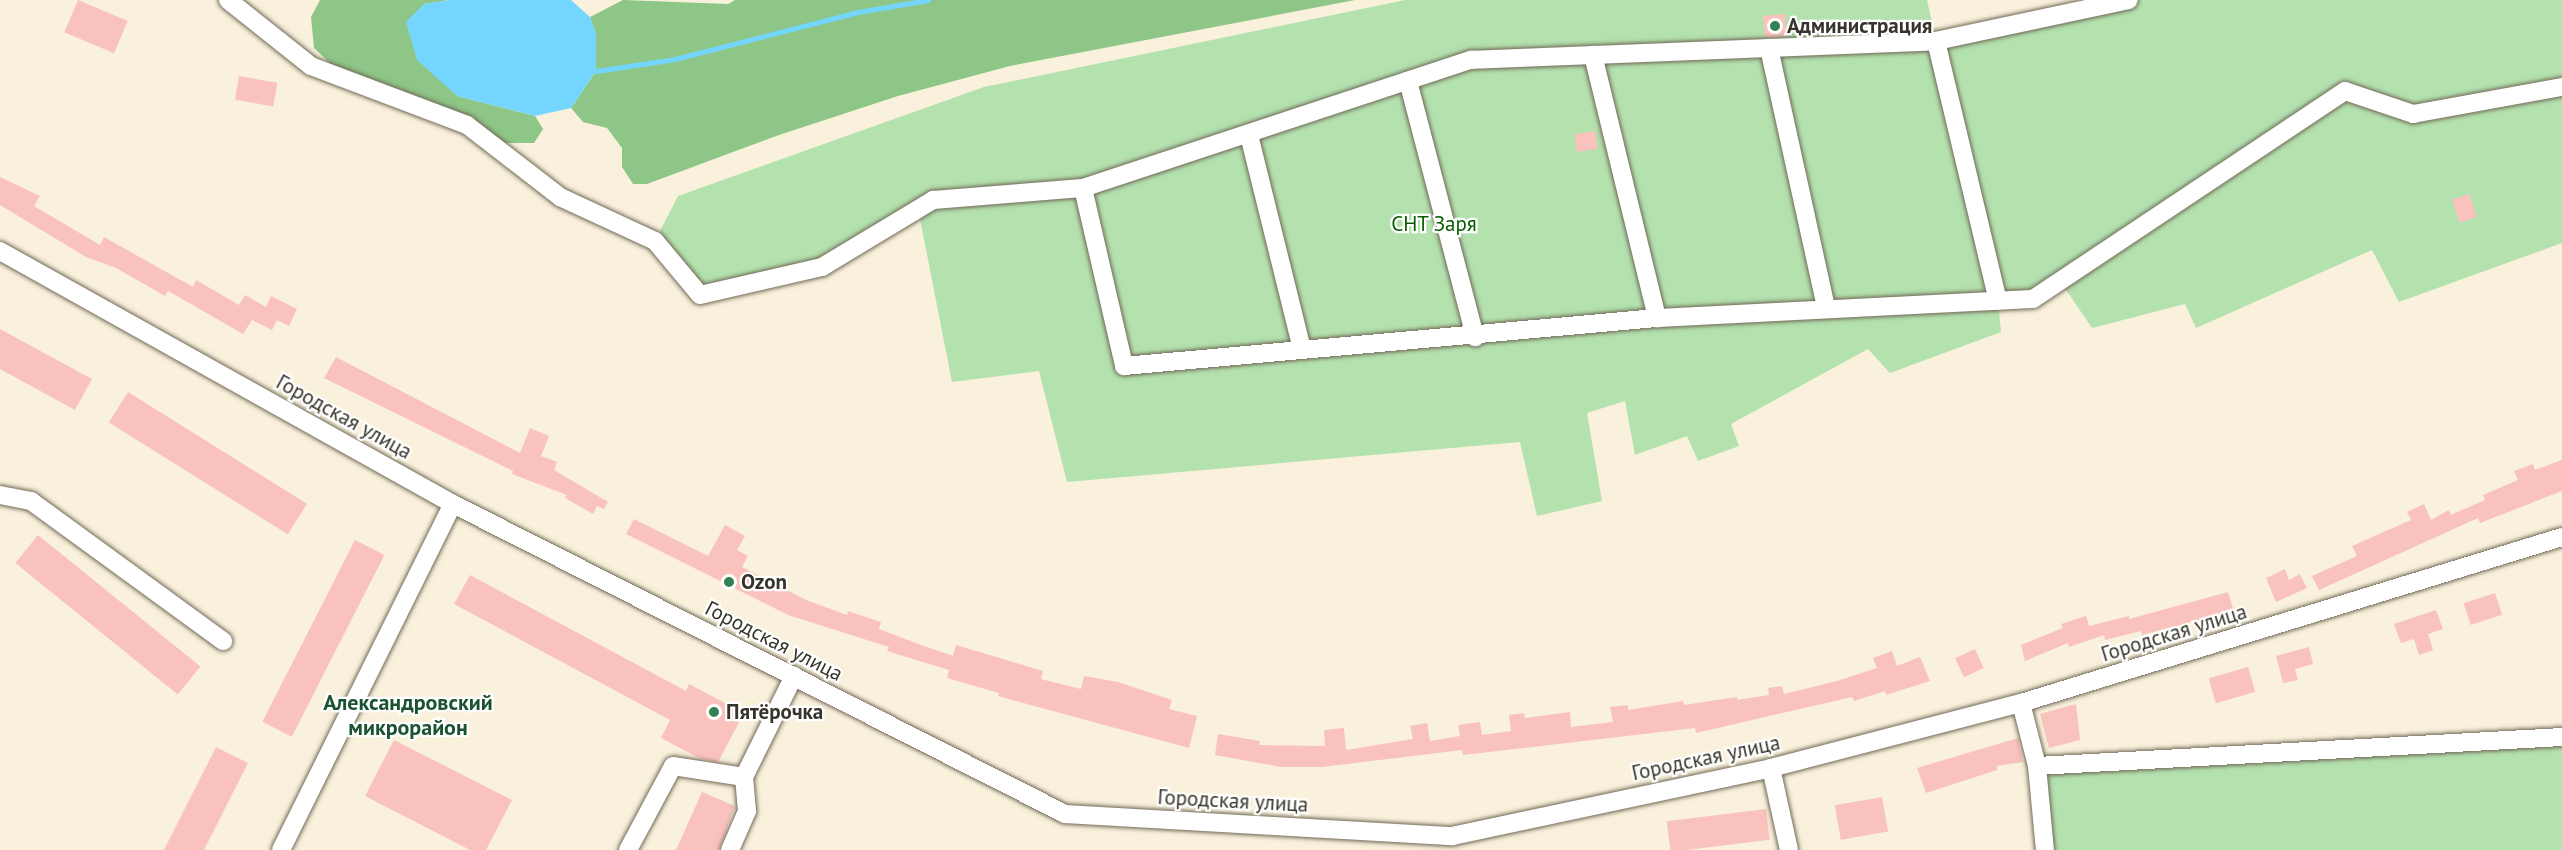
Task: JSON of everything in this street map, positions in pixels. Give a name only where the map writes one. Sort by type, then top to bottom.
[{"type":"street","points":[[228,0],[311,66],[467,125],[560,197],[655,241],[700,296],[822,267],[933,200],[1083,188],[1250,135],[1471,60],[1936,41],[2129,0]]},
{"type":"street","points":[[1936,41],[1998,301]]},
{"type":"street","points":[[1769,48],[1826,308]]},
{"type":"street","points":[[1593,55],[1657,318]]},
{"type":"street","points":[[1408,81],[1475,336]]},
{"type":"street","points":[[1083,188],[1124,366],[1657,318],[2033,299],[2345,91],[2413,114],[2562,87]]},
{"type":"street","points":[[1250,135],[1302,349]]},
{"type":"street","name":"Городская улица","points":[[0,251],[453,504],[1065,814],[1453,843],[1771,768],[2021,703],[2562,537]]},
{"type":"street","points":[[0,495],[31,501],[223,641]]},
{"type":"street","points":[[281,850],[453,504]]},
{"type":"street","points":[[730,850],[747,811],[744,777],[794,676]]},
{"type":"street","points":[[2021,703],[2037,766],[2045,850]]},
{"type":"street","points":[[2037,766],[2562,737]]},
{"type":"street","points":[[628,850],[673,766],[744,777]]},
{"type":"street","points":[[1771,768],[1789,850]]},
{"type":"green space","points":[[320,0],[450,0],[424,4],[457,96],[535,116],[543,129],[534,143],[501,143],[469,116],[334,67],[314,48],[311,17]]},
{"type":"green space","points":[[623,0],[728,4],[735,0],[1355,0],[1010,66],[898,96],[779,135],[647,184],[633,184],[622,167],[622,148],[607,128],[583,122],[571,108],[596,71],[596,34],[590,17]]},
{"type":"green space","name":"СНТ Заря","points":[[1405,0],[1927,0],[1936,40],[2129,0],[2562,0],[2562,243],[2399,302],[2372,250],[2196,328],[2185,304],[2092,328],[2060,281],[1998,301],[2001,332],[1890,373],[1868,349],[1731,424],[1739,446],[1698,461],[1687,436],[1635,455],[1625,401],[1587,413],[1602,501],[1537,516],[1520,442],[1067,482],[1039,371],[952,382],[918,209],[822,267],[700,295],[655,241],[678,196],[984,87]]},
{"type":"green space","points":[[2562,737],[2562,850],[2045,850],[2037,766]]},
{"type":"water","points":[[450,0],[571,0],[590,17],[596,34],[596,71],[571,108],[535,116],[457,96],[417,60],[406,22],[424,4]]},
{"type":"building","points":[[78,0],[128,21],[114,53],[64,32]]},
{"type":"building","name":"Администрация","points":[[1785,14],[1787,36],[1765,38],[1763,16]]},
{"type":"building","points":[[239,76],[277,83],[273,106],[235,100]]},
{"type":"building","points":[[1595,131],[1598,149],[1577,152],[1574,134]]},
{"type":"building","points":[[0,177],[40,196],[34,206],[100,245],[104,237],[193,287],[196,280],[239,305],[245,295],[266,307],[271,296],[297,309],[289,326],[277,320],[272,330],[252,320],[243,334],[168,291],[165,296],[116,268],[86,257],[0,205]]},
{"type":"building","points":[[2469,194],[2477,217],[2460,223],[2452,200]]},
{"type":"building","points":[[0,329],[92,379],[75,410],[0,369]]},
{"type":"building","points":[[336,357],[520,453],[530,428],[549,436],[541,456],[557,462],[554,470],[608,502],[604,509],[597,506],[593,514],[565,498],[567,495],[512,474],[513,471],[324,378]]},
{"type":"building","points":[[128,392],[307,504],[288,534],[109,423]]},
{"type":"building","points":[[2562,460],[2562,491],[2480,523],[2478,518],[2319,590],[2312,576],[2357,556],[2352,546],[2411,520],[2407,512],[2424,504],[2431,520],[2449,510],[2451,515],[2485,500],[2483,495],[2518,480],[2514,471],[2533,464],[2535,470]]},
{"type":"building","points":[[634,519],[708,556],[725,525],[745,536],[737,550],[748,556],[742,567],[806,600],[847,615],[848,611],[881,622],[879,629],[953,656],[956,645],[1043,671],[1041,679],[1081,689],[1084,676],[1118,682],[1172,700],[1169,709],[1197,716],[1189,748],[998,696],[999,693],[947,678],[949,670],[887,651],[889,647],[788,615],[626,534]]},
{"type":"building","points":[[38,535],[200,667],[178,695],[15,563]]},
{"type":"building","points":[[355,540],[384,555],[292,737],[262,722]]},
{"type":"building","points":[[2285,569],[2289,580],[2300,574],[2307,588],[2276,602],[2266,578]]},
{"type":"building","points":[[470,575],[686,691],[689,684],[744,713],[718,762],[701,759],[661,738],[670,720],[454,604]]},
{"type":"building","points":[[2228,592],[2234,611],[2142,635],[2141,631],[2105,640],[2104,635],[2069,647],[2068,643],[2025,661],[2021,645],[2063,628],[2061,624],[2086,616],[2089,626],[2129,616],[2129,619]]},
{"type":"building","points":[[2495,593],[2502,615],[2471,625],[2464,603]]},
{"type":"building","points":[[2436,610],[2443,629],[2428,634],[2433,650],[2419,655],[2414,639],[2401,643],[2394,624]]},
{"type":"building","points":[[2309,647],[2313,664],[2295,669],[2298,680],[2283,683],[2276,656]]},
{"type":"building","points":[[1975,649],[1984,668],[1964,677],[1955,658]]},
{"type":"building","points":[[1892,651],[1897,666],[1920,657],[1930,681],[1886,695],[1885,691],[1854,701],[1852,697],[1696,733],[1695,728],[1463,755],[1462,750],[1322,767],[1281,767],[1215,755],[1218,734],[1260,741],[1259,745],[1325,746],[1324,730],[1344,728],[1346,750],[1413,739],[1410,726],[1427,723],[1430,741],[1460,736],[1458,725],[1480,722],[1482,735],[1511,731],[1509,715],[1524,713],[1525,718],[1570,712],[1571,727],[1613,722],[1610,707],[1628,705],[1628,710],[1683,701],[1684,705],[1737,697],[1737,700],[1769,695],[1768,688],[1782,686],[1784,694],[1837,681],[1877,668],[1873,658]]},
{"type":"building","points":[[2248,667],[2255,692],[2216,703],[2209,678]]},
{"type":"building","points":[[2076,704],[2080,740],[2049,748],[2040,714]]},
{"type":"building","points":[[2018,738],[2023,762],[1997,766],[1997,770],[1926,793],[1917,768]]},
{"type":"building","points":[[394,740],[512,800],[486,850],[470,850],[365,796]]},
{"type":"building","points":[[216,747],[248,763],[204,850],[164,850]]},
{"type":"building","points":[[702,792],[735,806],[719,850],[676,850]]},
{"type":"building","points":[[1882,797],[1888,831],[1841,840],[1835,805]]},
{"type":"building","points":[[1766,809],[1770,840],[1670,850],[1667,821]]},
{"type":"waterway","points":[[596,71],[675,59],[858,12],[928,0]]},
{"type":"place","name":"Администрация","points":[[1775,26]]},
{"type":"place","name":"Ozon","points":[[729,582]]},
{"type":"place","name":"Пятёрочка","points":[[714,712]]},
{"type":"district","name":"Александровский микрорайон","points":[[408,714]]}]
